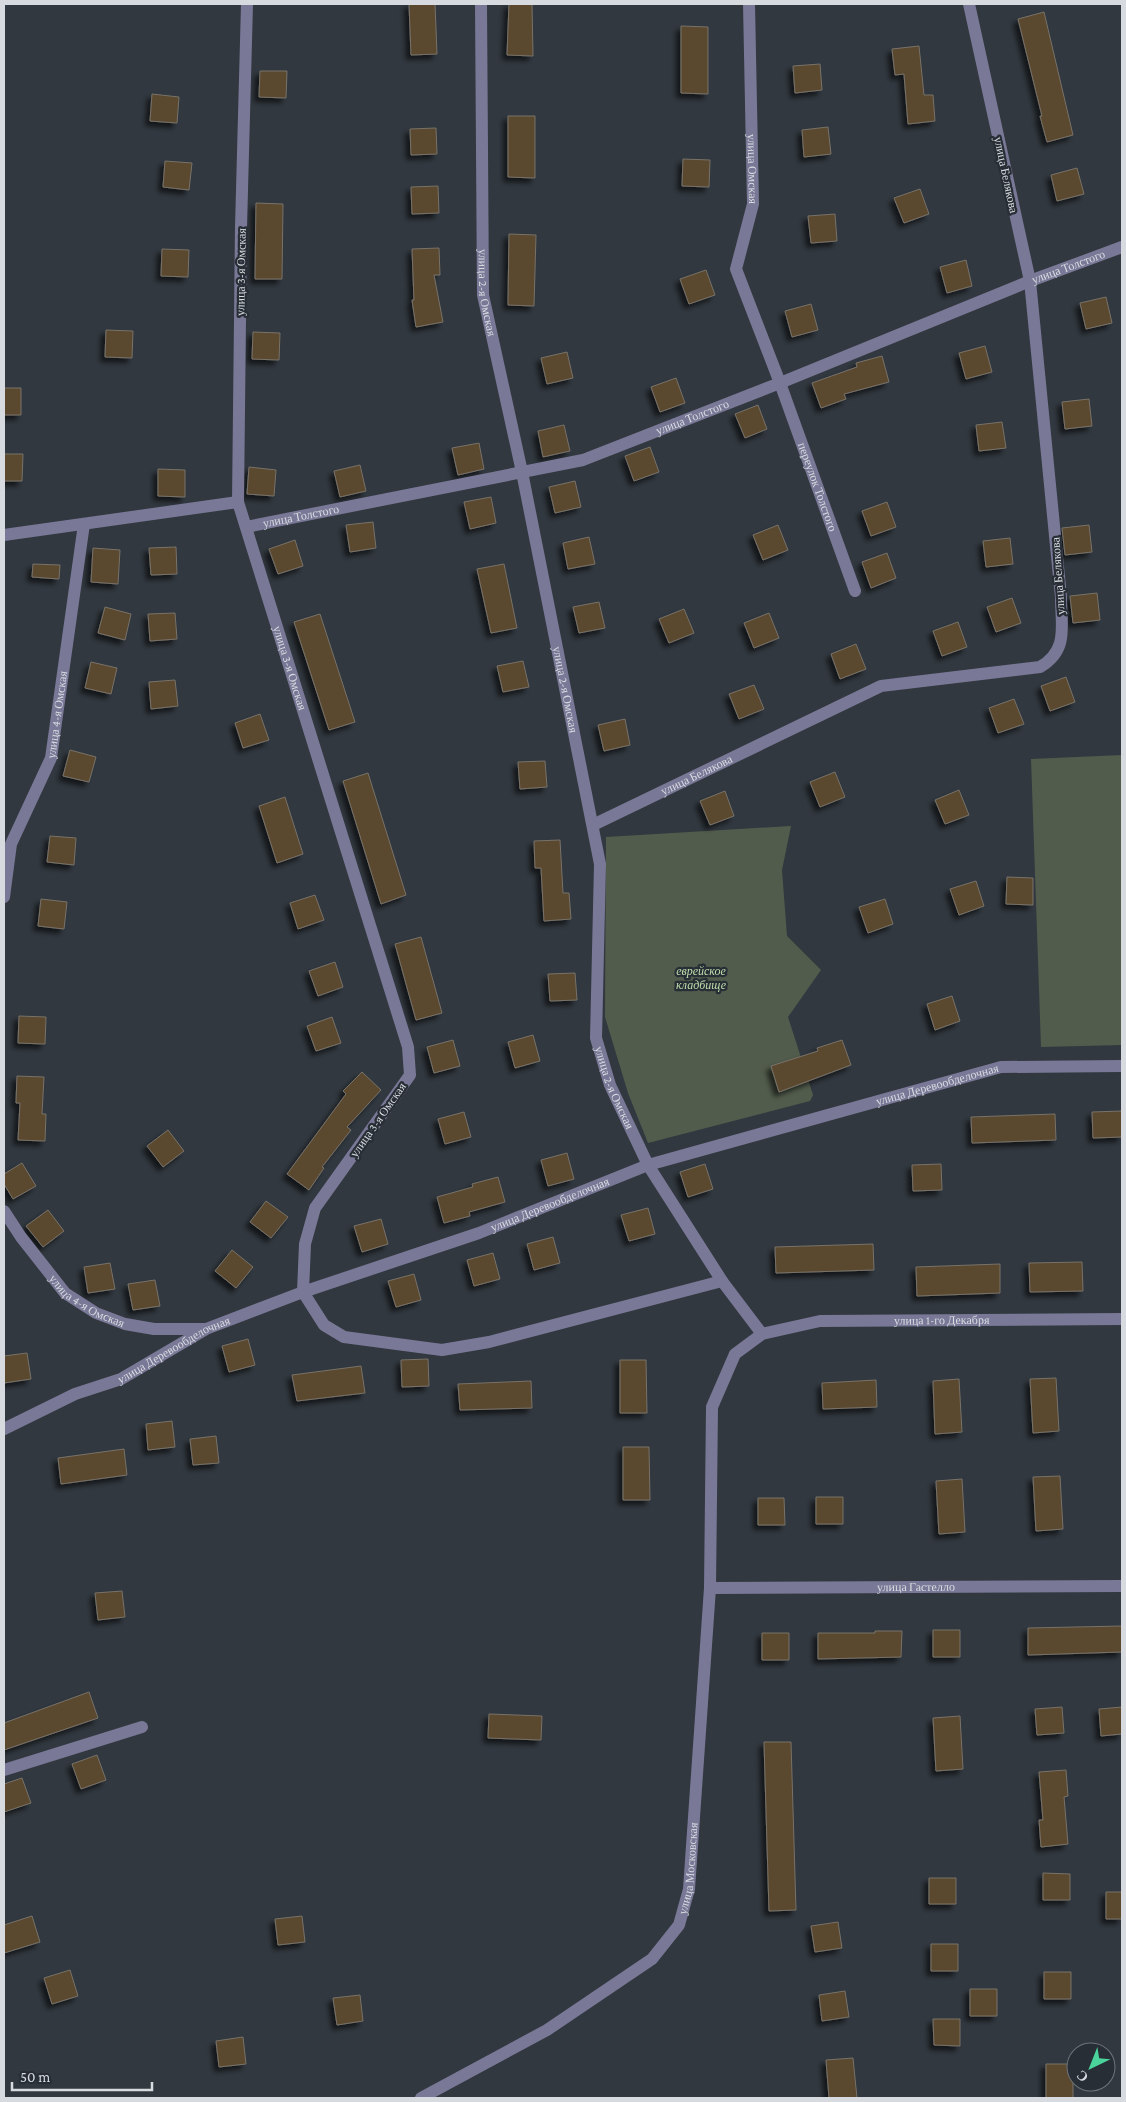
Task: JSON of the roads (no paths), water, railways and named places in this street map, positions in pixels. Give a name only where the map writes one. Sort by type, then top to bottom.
[{"type":"street","name":"улица 3-я Омская","points":[[247,4],[241,227],[238,502],[408,1047],[411,1062],[410,1075],[315,1208],[305,1244],[303,1292]]},
{"type":"street","name":"улица 2-я Омская","points":[[481,4],[483,295],[522,472],[600,864],[596,1038],[610,1085],[648,1165],[722,1281],[762,1334]]},
{"type":"street","name":"улица Омская","points":[[749,4],[753,204],[736,269],[780,383]]},
{"type":"street","name":"улица Белякова","points":[[593,825],[881,686],[1040,667],[1053,659],[1062,644],[1061,597],[1030,281],[969,4]]},
{"type":"street","name":"улица Толстого","points":[[246,527],[583,460],[780,383],[1030,281],[1122,247]]},
{"type":"street","name":"переулок Толстого","points":[[780,383],[855,591]]},
{"type":"street","points":[[4,535],[238,502]]},
{"type":"street","name":"улица 4-я Омская","points":[[4,896],[10,844],[51,758],[84,524]]},
{"type":"street","name":"улица Деревообделочная","points":[[4,1429],[75,1394],[121,1379],[206,1329],[303,1292],[478,1233],[648,1165],[1001,1067],[1122,1066]]},
{"type":"street","name":"улица 4-я Омская","points":[[4,1211],[21,1237],[65,1293],[96,1312],[125,1324],[154,1329],[206,1329]]},
{"type":"street","points":[[303,1292],[324,1325],[344,1337],[442,1350],[489,1342],[722,1281]]},
{"type":"street","name":"улица 1-го Декабря","points":[[762,1334],[820,1321],[1122,1320]]},
{"type":"street","name":"улица Московская","points":[[421,2098],[555,2025],[652,1959],[679,1925],[689,1889],[710,1588],[712,1407],[734,1354],[762,1334]]},
{"type":"street","name":"улица Гастелло","points":[[710,1588],[1122,1586]]},
{"type":"street","points":[[4,1770],[142,1727]]},
{"type":"park label","name":"еврейское кладбище","points":[[701,978]]}]
